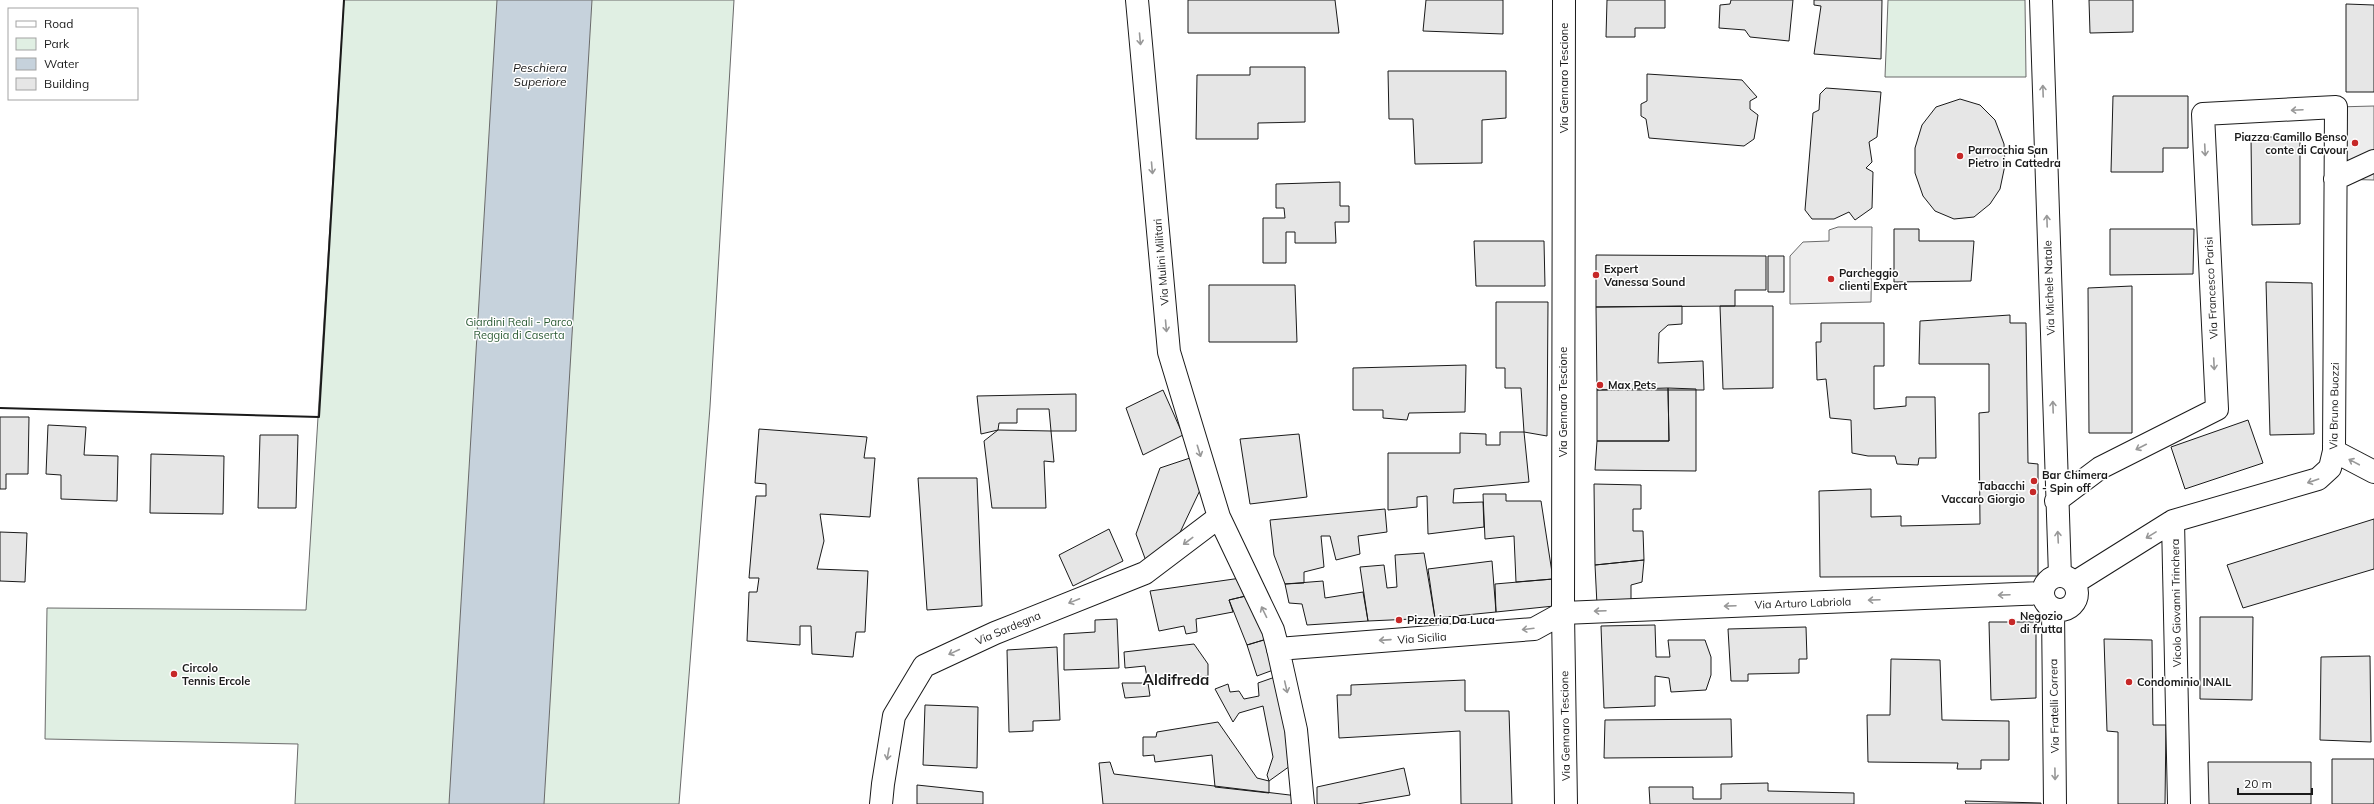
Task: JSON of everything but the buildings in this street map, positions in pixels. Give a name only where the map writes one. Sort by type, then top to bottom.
[{"type":"street","name":"Via Mulini Militari","points":[[1137,0],[1169,352],[1219,518],[1273,630],[1296,730],[1303,804]]},
{"type":"street","name":"Via Gennaro Tescione","points":[[1564,0],[1563,613],[1566,804]]},
{"type":"street","name":"Via Michele Natale","points":[[2040,0],[2056,501],[2067,580]]},
{"type":"street","name":"Via Francesco Parisi","points":[[2056,501],[2100,468],[2217,409],[2203,114],[2336,107]]},
{"type":"street","name":"Via Bruno Buozzi","points":[[2067,580],[2174,521],[2318,480],[2330,468],[2334,451],[2336,107]]},
{"type":"street","points":[[2335,180],[2374,161]]},
{"type":"street","points":[[2335,180],[2374,180]]},
{"type":"street","points":[[2334,451],[2374,472]]},
{"type":"street","name":"Via Sardegna","points":[[881,804],[894,716],[924,666],[995,633],[1146,573],[1219,518]]},
{"type":"street","name":"Vicolo Giovanni Trinchera","points":[[2174,521],[2179,804]]},
{"type":"street","points":[[2050,579],[2067,580],[2077,594],[2073,604],[2064,610],[2048,601],[2044,588],[2050,579]]},
{"type":"street","name":"Via Arturo Labriola","points":[[1563,613],[2048,601]]},
{"type":"street","name":"Via Fratelli Correra","points":[[2048,601],[2055,804]]},
{"type":"street","name":"Via Sicilia","points":[[1278,649],[1534,629],[1563,613]]},
{"type":"green space","name":"Giardini Reali - Parco Reggia di Caserta","points":[[344,0],[734,0],[710,407],[679,804],[295,804],[298,744],[45,739],[47,608],[306,610]]},
{"type":"green space","points":[[1888,0],[2025,0],[2026,77],[1885,77]]},
{"type":"shaded area","name":"Piazza Camillo Benso conte di Cavour","points":[[2374,106],[2374,180],[2335,179],[2336,107]]},
{"type":"shaded area","name":"Parcheggio clienti Expert","points":[[1838,227],[1872,227],[1871,302],[1790,304],[1790,256],[1803,242],[1829,241],[1829,230]]},
{"type":"water","name":"Peschiera Superiore","points":[[497,0],[592,0],[544,804],[449,804]]},
{"type":"wall","points":[[0,408],[319,417],[344,0]]},
{"type":"place","name":"Piazza Camillo Benso conte di Cavour","points":[[2355,143]]},
{"type":"place","name":"Parrocchia San Pietro in Cattedra","points":[[1960,156]]},
{"type":"place","name":"Expert Vanessa Sound","points":[[1596,275]]},
{"type":"place","name":"Parcheggio clienti Expert","points":[[1831,279]]},
{"type":"place","name":"Max Pets","points":[[1600,385]]},
{"type":"place","name":"Bar Chimera - Spin off","points":[[2034,481]]},
{"type":"place","name":"Tabacchi Vaccaro Giorgio","points":[[2033,492]]},
{"type":"place","name":"Pizzeria Da Luca","points":[[1399,620]]},
{"type":"place","name":"Negozio di frutta","points":[[2012,622]]},
{"type":"place","name":"Circolo Tennis Ercole","points":[[174,674]]},
{"type":"place","name":"Condominio INAIL","points":[[2129,682]]},
{"type":"district","name":"Aldifreda","points":[[1176,680]]}]
